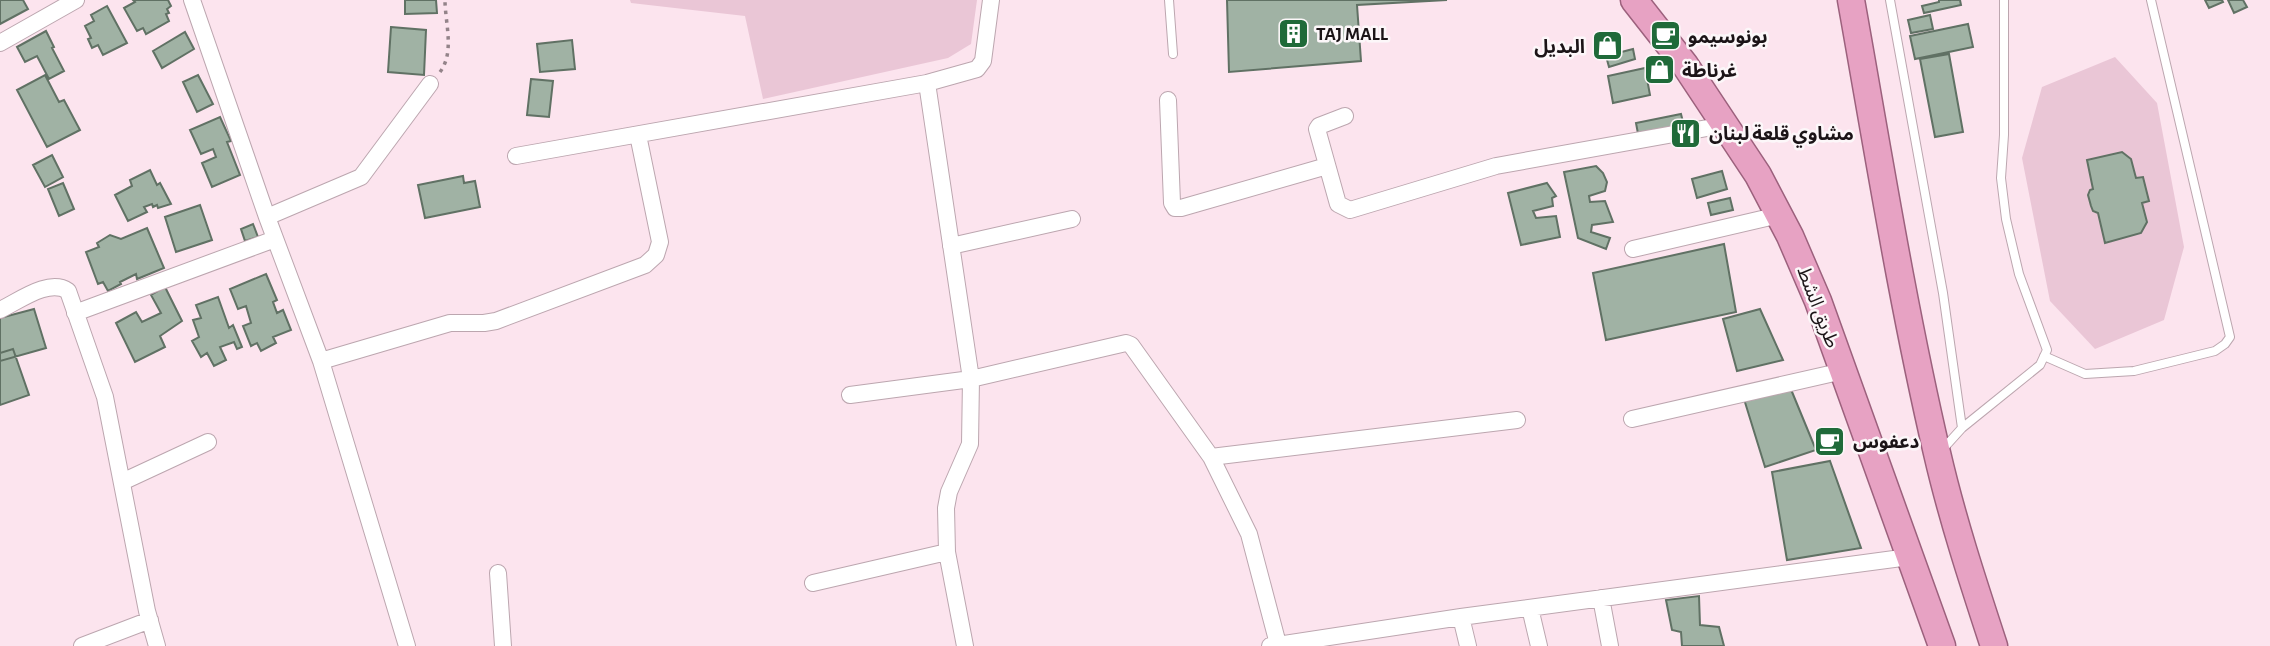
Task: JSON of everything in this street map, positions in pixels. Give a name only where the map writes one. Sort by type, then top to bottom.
[{"type":"highway","name":"طريق الشط","points":[[1634,0],[1685,65],[1758,175],[1779,215],[1818,300],[1942,646]]},
{"type":"highway","points":[[1851,0],[1912,339],[1937,456],[1966,560],[1994,646]]},
{"type":"street","points":[[0,43],[76,0]]},
{"type":"street","points":[[192,0],[267,217],[321,361],[407,646]]},
{"type":"street","points":[[516,156],[927,83],[981,67],[991,0]]},
{"type":"street","points":[[927,83],[971,379],[970,444],[949,492],[946,508],[947,552],[965,646]]},
{"type":"street","points":[[267,217],[361,177],[430,85]]},
{"type":"street","points":[[1168,100],[1171,203],[1174,208],[1327,166]]},
{"type":"street","points":[[1346,116],[1317,129],[1338,204],[1350,210],[1496,166],[1724,125]]},
{"type":"street","points":[[321,361],[450,323],[496,321],[645,265],[656,255],[660,242],[638,135]]},
{"type":"street","points":[[1633,249],[1779,215]]},
{"type":"street","points":[[951,246],[1072,219]]},
{"type":"street","points":[[75,313],[275,239]]},
{"type":"street","points":[[0,310],[48,287],[61,286],[68,291],[104,397],[157,646]]},
{"type":"street","points":[[850,395],[971,379],[1126,343],[1135,348],[1211,457],[1249,534],[1274,645],[1909,557]]},
{"type":"street","points":[[1632,419],[1843,371]]},
{"type":"street","points":[[1211,457],[1517,420]]},
{"type":"street","points":[[122,482],[208,442]]},
{"type":"street","points":[[813,583],[947,552]]},
{"type":"street","points":[[498,573],[503,646]]},
{"type":"street","points":[[1601,598],[1611,646]]},
{"type":"street","points":[[1530,608],[1539,646]]},
{"type":"street","points":[[1461,617],[1468,646]]},
{"type":"street","points":[[82,646],[150,620]]},
{"type":"lane","points":[[1169,0],[1173,54]]},
{"type":"lane","points":[[1890,0],[1943,293],[1962,428]]},
{"type":"lane","points":[[1937,456],[1962,428],[2040,365],[2047,350],[2018,274],[2006,219],[2003,191],[2004,0]]},
{"type":"lane","points":[[2044,356],[2085,374],[2134,371],[2215,351],[2230,337],[2151,0]]},
{"type":"path","points":[[430,85],[444,65],[449,44],[445,0]]},
{"type":"shaded area","points":[[630,0],[977,0],[971,44],[948,58],[763,99],[745,16],[631,3]]},
{"type":"shaded area","points":[[2115,57],[2157,103],[2184,247],[2164,320],[2095,349],[2050,301],[2022,158],[2042,87]]},
{"type":"building","points":[[0,0],[23,0],[28,9],[0,24]]},
{"type":"building","points":[[133,0],[168,0],[171,6],[166,14],[169,21],[146,34],[143,28],[137,31],[124,8],[135,2]]},
{"type":"building","points":[[405,0],[436,0],[437,13],[405,14]]},
{"type":"building","name":"TAJ MALL","points":[[1227,0],[1447,0],[1357,5],[1361,61],[1229,72]]},
{"type":"building","points":[[1939,0],[1960,0],[1961,5],[1924,13],[1922,6]]},
{"type":"building","points":[[2205,0],[2222,0],[2223,2],[2209,8]]},
{"type":"building","points":[[2228,0],[2243,0],[2247,7],[2234,13]]},
{"type":"building","points":[[107,6],[127,43],[103,55],[98,45],[92,48],[85,26],[94,21],[91,15]]},
{"type":"building","points":[[1930,15],[1933,29],[1911,33],[1908,20]]},
{"type":"building","points":[[1968,24],[1973,47],[1915,59],[1910,36]]},
{"type":"building","points":[[391,27],[426,30],[424,75],[388,72]]},
{"type":"building","points":[[46,31],[64,71],[49,79],[37,56],[25,62],[17,47]]},
{"type":"building","points":[[185,32],[194,49],[162,68],[153,51]]},
{"type":"building","points":[[572,40],[575,69],[540,72],[537,44]]},
{"type":"building","points":[[1633,49],[1635,59],[1609,67],[1606,56]]},
{"type":"building","points":[[1949,54],[1963,132],[1935,137],[1920,59]]},
{"type":"building","points":[[1645,68],[1650,95],[1613,103],[1608,76]]},
{"type":"building","points":[[45,75],[59,102],[64,100],[80,130],[47,147],[17,90]]},
{"type":"building","points":[[198,75],[213,104],[197,112],[183,82]]},
{"type":"building","points":[[531,79],[553,81],[549,117],[527,115]]},
{"type":"building","points":[[1681,114],[1685,130],[1639,139],[1636,123]]},
{"type":"building","points":[[220,117],[231,141],[227,142],[240,175],[212,187],[202,163],[216,157],[213,149],[201,154],[190,130]]},
{"type":"building","points":[[2122,152],[2131,159],[2136,178],[2143,177],[2149,201],[2142,203],[2147,222],[2141,233],[2105,243],[2098,213],[2093,211],[2088,195],[2093,189],[2087,160]]},
{"type":"building","points":[[52,155],[63,177],[45,187],[33,165]]},
{"type":"building","points":[[1596,166],[1607,182],[1605,191],[1589,196],[1590,202],[1605,201],[1613,222],[1592,225],[1591,232],[1610,238],[1606,249],[1578,238],[1564,172]]},
{"type":"building","points":[[150,170],[171,204],[158,208],[152,204],[144,207],[147,212],[128,221],[115,195],[132,186],[130,180]]},
{"type":"building","points":[[1722,171],[1727,189],[1697,198],[1692,179]]},
{"type":"building","points":[[463,176],[464,183],[475,181],[480,207],[425,218],[418,185]]},
{"type":"building","points":[[63,183],[74,209],[59,216],[48,189]]},
{"type":"building","points":[[1547,183],[1556,196],[1552,198],[1553,206],[1533,211],[1536,218],[1556,216],[1560,237],[1521,245],[1508,193]]},
{"type":"building","points":[[1730,198],[1733,210],[1711,215],[1708,203]]},
{"type":"building","points":[[200,205],[212,240],[176,252],[165,217]]},
{"type":"building","points":[[253,224],[258,237],[245,241],[241,229]]},
{"type":"building","points":[[147,228],[164,268],[137,279],[136,274],[108,291],[103,282],[98,284],[86,252],[99,247],[97,243],[110,235],[121,239]]},
{"type":"building","points":[[1724,244],[1736,312],[1606,340],[1593,273]]},
{"type":"building","points":[[266,274],[277,300],[273,302],[277,313],[283,310],[291,330],[273,337],[276,343],[261,351],[257,343],[251,346],[243,326],[251,323],[246,306],[238,309],[230,289]]},
{"type":"building","points":[[165,287],[182,321],[160,336],[165,347],[135,362],[116,323],[136,312],[142,322],[161,313],[151,295]]},
{"type":"building","points":[[218,297],[229,328],[233,325],[242,347],[237,349],[234,342],[220,347],[226,360],[214,366],[207,353],[201,357],[192,341],[199,337],[193,320],[201,318],[196,305]]},
{"type":"building","points":[[34,309],[46,348],[0,361],[0,318]]},
{"type":"building","points":[[1760,309],[1783,360],[1737,371],[1723,319]]},
{"type":"building","points":[[13,349],[29,395],[0,405],[0,353]]},
{"type":"building","points":[[1790,387],[1816,450],[1765,467],[1744,399]]},
{"type":"building","points":[[1830,461],[1861,548],[1787,560],[1772,472]]},
{"type":"building","points":[[1699,596],[1700,625],[1719,627],[1724,646],[1682,646],[1681,632],[1672,630],[1666,600]]},
{"type":"place","name":"TAJ MALL","points":[[1293,33]]},
{"type":"place","name":"بونوسيمو","points":[[1665,36]]},
{"type":"place","name":"البديل","points":[[1608,46]]},
{"type":"place","name":"غرناطة","points":[[1659,70]]},
{"type":"place","name":"مشاوي قلعة لبنان","points":[[1686,133]]},
{"type":"place","name":"دعفوس","points":[[1830,441]]}]
